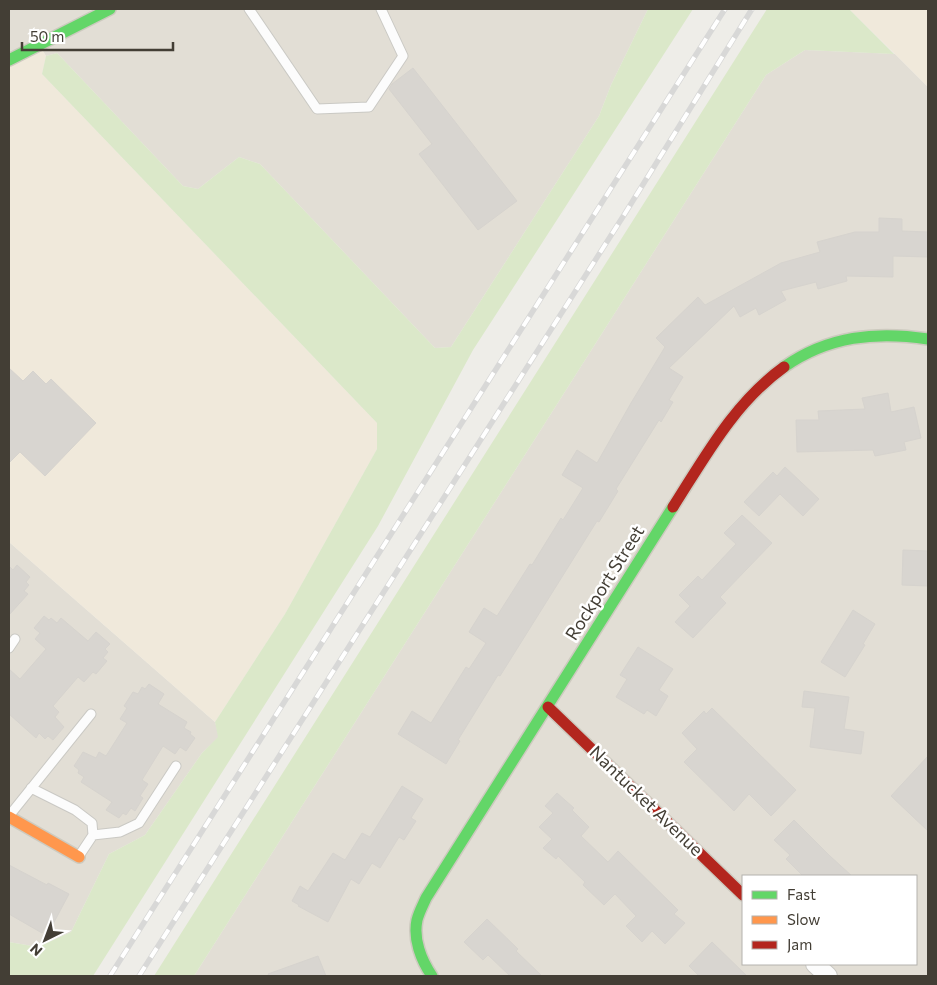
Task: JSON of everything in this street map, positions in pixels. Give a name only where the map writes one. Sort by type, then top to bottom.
[{"type":"street","points":[[9,60],[110,9]]},
{"type":"street","name":"Rockport Street","points":[[432,976],[425,966],[418,943],[418,920],[426,898],[721,432],[745,401],[772,374],[804,354],[841,340],[873,335],[904,335],[928,338]]},
{"type":"street","name":"Nantucket Avenue","points":[[548,707],[742,894]]},
{"type":"street","points":[[9,817],[79,857]]},
{"type":"street","points":[[815,965],[828,976]]},
{"type":"lane","points":[[249,9],[317,109],[369,107],[404,56],[381,9]]},
{"type":"lane","points":[[9,648],[15,640]]},
{"type":"lane","points":[[9,817],[91,714]]},
{"type":"lane","points":[[93,835],[120,832],[139,823],[176,766]]},
{"type":"lane","points":[[31,788],[76,810],[92,823],[93,835],[79,857]]},
{"type":"shaded area","points":[[9,9],[648,9],[611,85],[599,116],[451,347],[435,348],[260,164],[239,157],[198,189],[183,186],[57,53],[46,56],[38,43],[9,58]]},
{"type":"shaded area","points":[[849,9],[928,9],[928,87],[895,54]]},
{"type":"shaded area","points":[[38,43],[46,56],[42,74],[377,423],[377,449],[285,614],[215,722],[9,542],[9,58]]},
{"type":"shaded area","points":[[805,50],[895,54],[928,87],[928,976],[194,976],[766,75]]},
{"type":"shaded area","points":[[9,542],[215,722],[219,737],[202,753],[145,835],[109,854],[71,932],[38,947],[9,942]]},
{"type":"green space","points":[[648,9],[693,9],[473,350],[378,526],[93,976],[9,976],[9,942],[38,947],[71,932],[109,854],[145,835],[202,753],[218,737],[215,722],[285,614],[377,449],[377,423],[42,74],[46,56],[57,53],[183,186],[198,189],[239,157],[260,164],[435,348],[451,347],[599,116],[611,85]]},
{"type":"green space","points":[[767,9],[849,9],[894,54],[805,50],[766,75],[194,976],[154,976]]},
{"type":"building","points":[[413,68],[517,201],[478,230],[419,154],[432,144],[389,89],[392,84]]},
{"type":"building","points":[[879,218],[902,219],[902,231],[928,232],[928,257],[893,256],[893,277],[846,276],[847,281],[818,289],[816,282],[781,291],[786,300],[759,315],[756,308],[740,317],[734,306],[669,368],[683,377],[669,400],[673,402],[661,422],[659,420],[616,489],[618,491],[599,522],[597,521],[500,676],[498,675],[458,740],[460,741],[446,764],[398,734],[412,711],[431,723],[466,667],[469,669],[486,643],[469,632],[484,608],[497,616],[561,518],[563,520],[583,488],[562,475],[577,450],[597,463],[665,347],[656,338],[698,297],[705,305],[781,263],[820,252],[817,242],[855,232],[879,232]]},
{"type":"building","points":[[9,368],[23,381],[33,371],[46,384],[51,379],[96,423],[45,476],[20,452],[9,463]]},
{"type":"building","points":[[888,393],[891,412],[914,407],[921,438],[904,442],[906,450],[875,456],[873,450],[797,452],[796,420],[819,420],[818,411],[865,409],[862,398]]},
{"type":"building","points":[[785,467],[819,499],[803,516],[780,494],[759,516],[744,502],[773,472],[777,476]]},
{"type":"building","points":[[742,515],[772,543],[720,597],[726,603],[693,638],[675,622],[690,606],[679,595],[698,576],[702,580],[736,544],[724,533]]},
{"type":"building","points":[[903,550],[928,551],[928,586],[902,585]]},
{"type":"building","points":[[17,565],[30,577],[26,582],[29,585],[24,591],[28,594],[9,615],[9,566],[13,570]]},
{"type":"building","points":[[853,610],[875,624],[863,644],[865,645],[845,677],[821,662]]},
{"type":"building","points":[[44,616],[49,620],[51,618],[57,623],[61,618],[88,641],[96,632],[110,644],[105,649],[108,652],[103,658],[107,661],[96,674],[93,672],[84,682],[78,677],[53,706],[59,712],[55,717],[64,727],[53,740],[48,736],[45,739],[39,733],[36,738],[9,714],[9,669],[20,679],[46,649],[35,639],[40,633],[34,628]]},
{"type":"building","points":[[638,647],[673,669],[659,690],[668,696],[656,716],[647,710],[644,714],[616,697],[627,679],[620,675]]},
{"type":"building","points":[[149,684],[164,694],[158,704],[187,722],[184,728],[191,732],[190,734],[195,738],[186,751],[180,747],[175,754],[163,746],[142,780],[148,784],[140,796],[143,798],[135,811],[131,808],[126,815],[123,813],[119,818],[106,810],[112,802],[81,782],[84,777],[78,773],[79,770],[74,766],[83,752],[96,758],[99,752],[106,756],[127,723],[120,719],[127,708],[124,706],[133,692],[138,694],[142,687],[145,689]]},
{"type":"building","points":[[804,691],[849,697],[844,729],[864,732],[861,754],[810,747],[815,708],[802,707]]},
{"type":"building","points":[[712,708],[796,790],[771,816],[749,794],[734,811],[684,762],[697,749],[682,733],[704,711],[706,714]]},
{"type":"building","points":[[928,756],[928,831],[891,796]]},
{"type":"building","points":[[402,786],[423,799],[411,818],[416,821],[404,840],[399,837],[380,868],[372,863],[359,884],[351,879],[328,922],[292,901],[300,886],[308,891],[333,853],[345,860],[362,833],[370,837]]},
{"type":"building","points":[[557,793],[574,808],[572,810],[589,827],[581,836],[608,862],[618,851],[678,910],[674,914],[685,923],[665,944],[652,931],[642,942],[626,926],[636,916],[615,894],[604,905],[583,885],[585,882],[558,856],[556,859],[543,848],[552,839],[539,827],[553,813],[545,806]]},
{"type":"building","points":[[794,820],[851,875],[802,875],[786,859],[790,855],[774,840]]},
{"type":"building","points":[[9,865],[69,894],[52,926],[47,923],[42,933],[9,914]]},
{"type":"building","points":[[487,919],[542,976],[510,976],[488,955],[483,960],[464,942]]},
{"type":"building","points":[[712,942],[747,976],[699,976],[689,966]]},
{"type":"building","points":[[318,956],[326,976],[269,976],[268,974]]},
{"type":"railway","points":[[110,976],[725,9]]},
{"type":"railway","points":[[139,976],[624,215],[752,9]]},
{"type":"traffic: fast","points":[[9,60],[110,9]]},
{"type":"traffic: fast","points":[[784,367],[818,348],[853,338],[890,336],[928,339]]},
{"type":"traffic: fast","points":[[432,976],[421,956],[416,935],[417,920],[426,898],[673,507]]},
{"type":"traffic: slow","points":[[9,817],[79,857]]},
{"type":"traffic: jam","points":[[673,507],[709,450],[735,414],[766,381],[784,367]]},
{"type":"traffic: jam","points":[[548,707],[742,894]]}]
